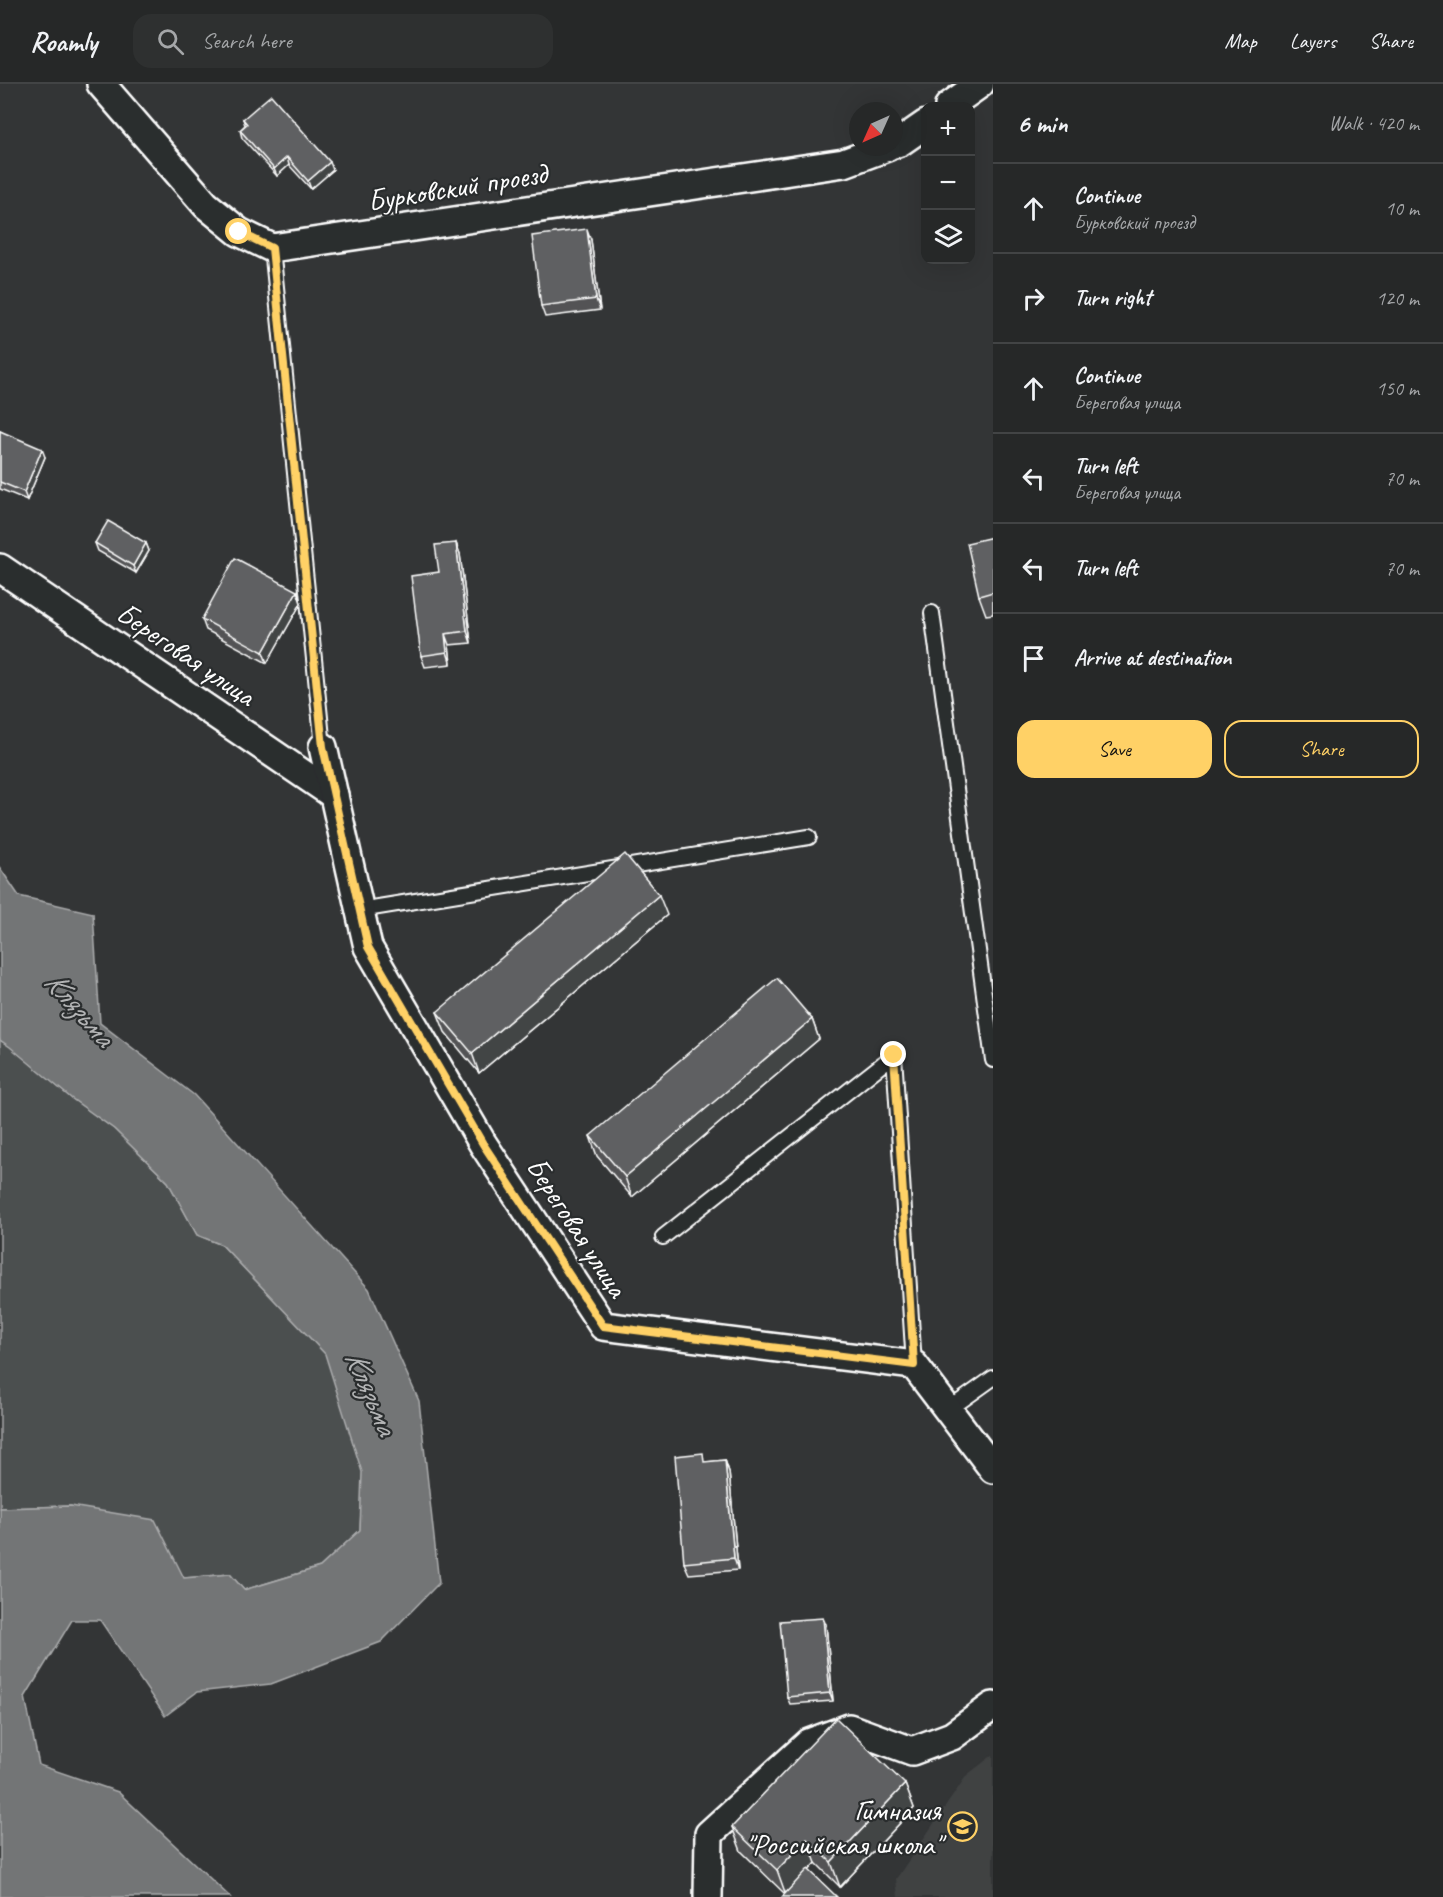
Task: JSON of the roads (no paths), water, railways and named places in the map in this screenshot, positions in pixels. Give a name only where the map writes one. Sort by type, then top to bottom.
[{"type":"street","points":[[101,84],[206,205],[239,232],[272,248]]},
{"type":"street","points":[[955,102],[980,84]]},
{"type":"street","points":[[903,140],[921,127]]},
{"type":"street","name":"Бурковский проезд","points":[[272,248],[844,162],[861,156]]},
{"type":"street","name":"Береговая улица","points":[[0,568],[334,795]]},
{"type":"street","name":"Береговая улица","points":[[323,747],[368,947],[471,1123],[603,1326],[914,1365]]},
{"type":"street","points":[[914,1365],[993,1469]]},
{"type":"street","points":[[708,1897],[710,1834],[808,1743],[849,1728],[912,1751],[952,1736],[993,1706]]},
{"type":"lane","points":[[272,248],[323,747]]},
{"type":"lane","points":[[932,613],[993,1060]]},
{"type":"lane","points":[[360,910],[809,837]]},
{"type":"lane","points":[[663,1237],[894,1055],[914,1365]]},
{"type":"lane","points":[[948,1410],[993,1378]]},
{"type":"water","name":"Клязьма","points":[[0,868],[19,896],[93,913],[100,1023],[194,1095],[369,1289],[419,1401],[439,1583],[381,1642],[271,1684],[197,1692],[165,1716],[100,1620],[72,1620],[25,1697],[39,1765],[118,1792],[230,1897],[0,1897],[0,1508],[71,1506],[155,1520],[184,1578],[230,1574],[244,1590],[320,1567],[360,1530],[362,1472],[325,1354],[222,1245],[197,1235],[168,1182],[114,1129],[71,1098],[0,1040]]},
{"type":"place","name":"Гимназия \"Российская школа\"","points":[[962,1827]]}]
